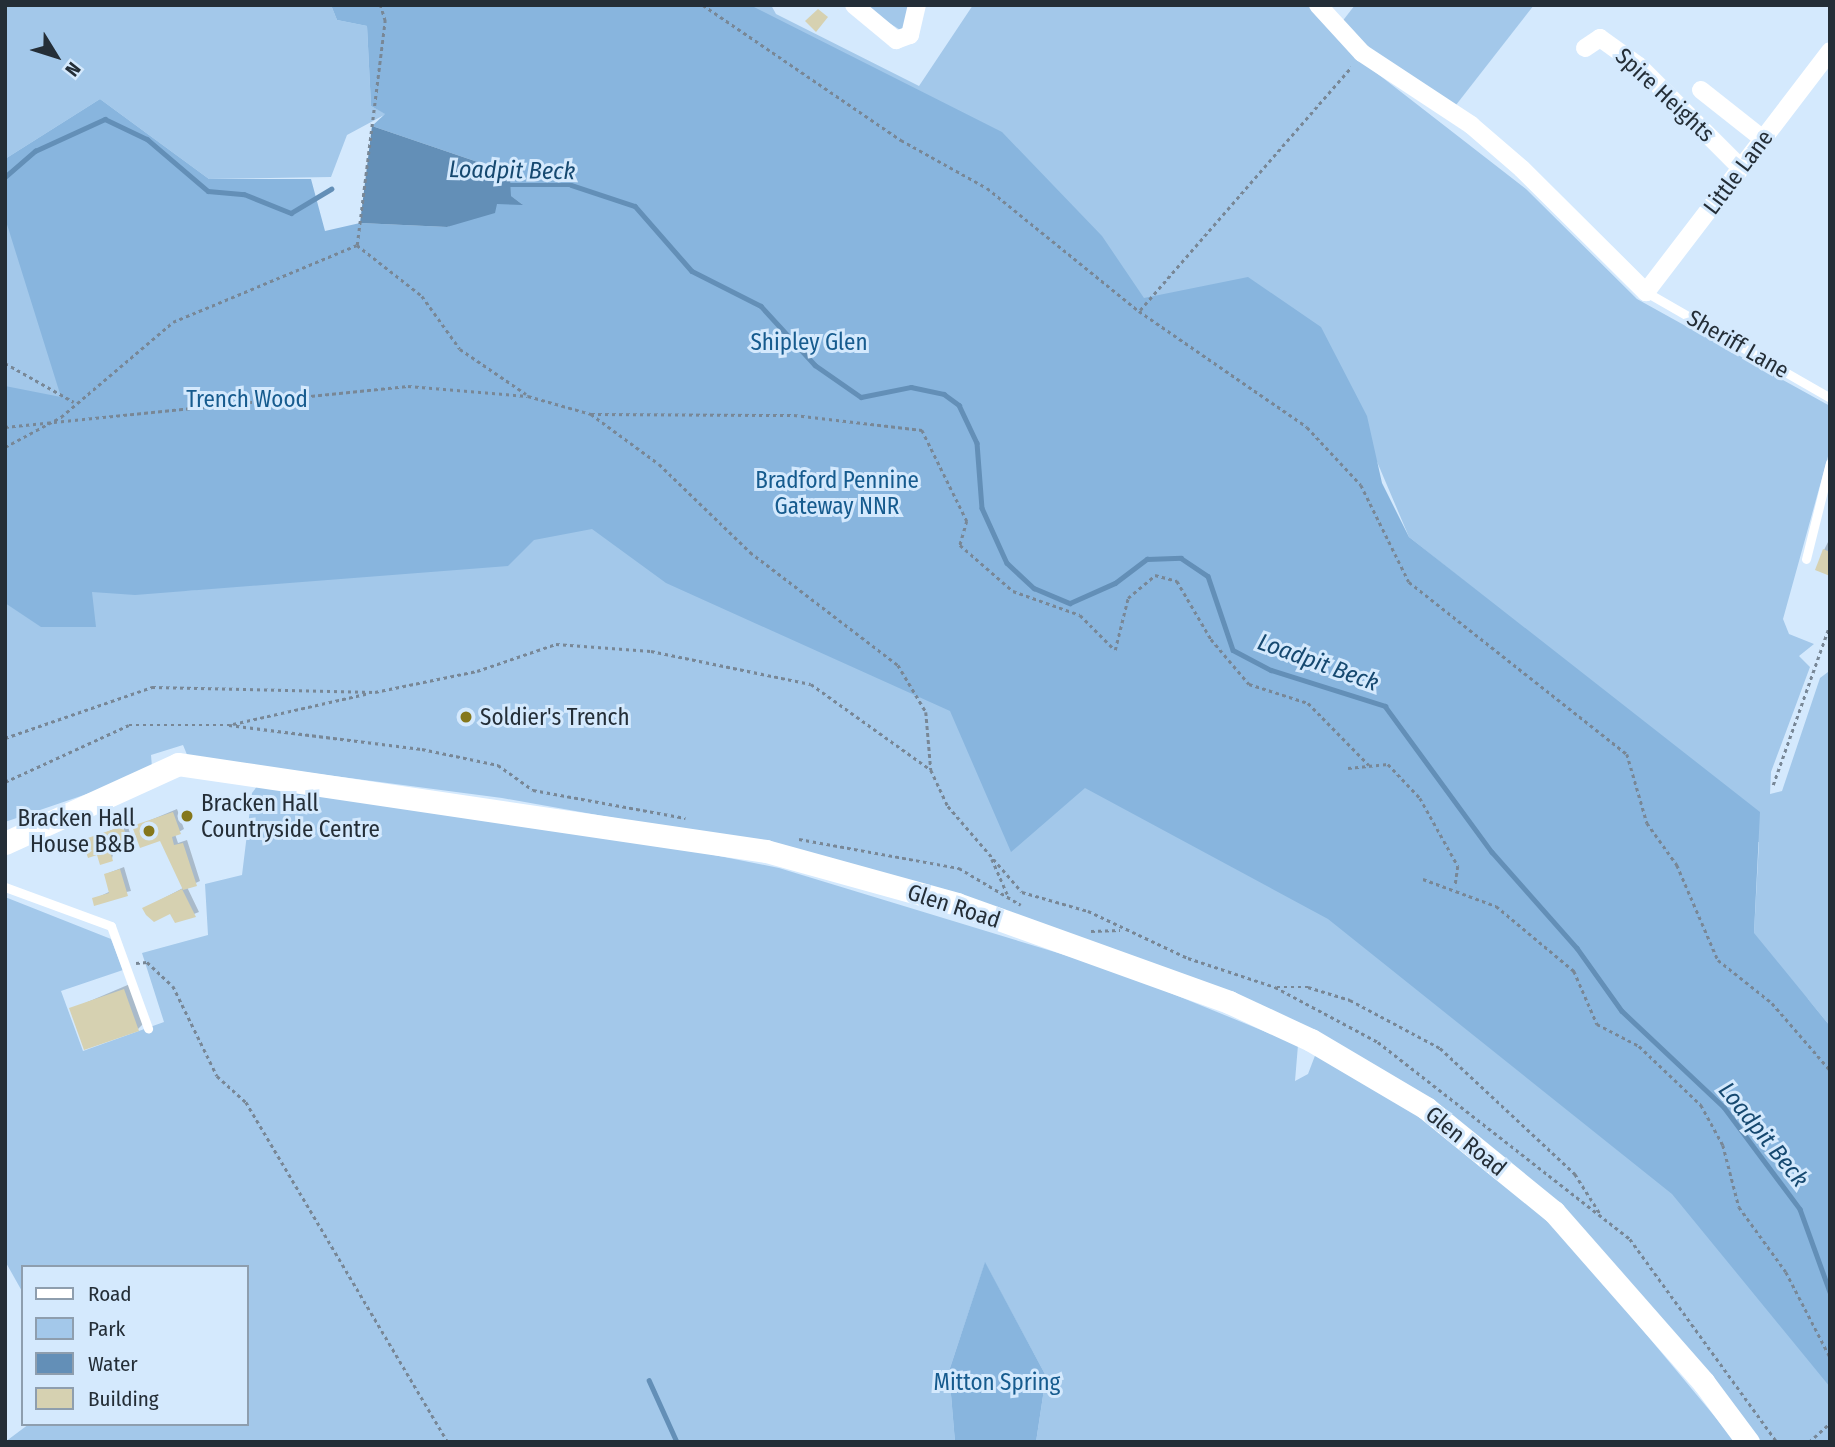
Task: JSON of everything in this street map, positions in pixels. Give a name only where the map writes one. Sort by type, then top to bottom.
[{"type":"street","points":[[854,5],[896,40],[910,35],[917,5]]},
{"type":"street","points":[[1318,5],[1362,54],[1471,125],[1646,292]]},
{"type":"street","name":"Spire Heights","points":[[1585,48],[1600,38],[1639,66],[1741,167]]},
{"type":"street","name":"Little Lane","points":[[1646,292],[1830,51]]},
{"type":"street","points":[[1701,90],[1763,139]]},
{"type":"street","name":"Glen Road","points":[[5,843],[178,764],[766,851],[957,904],[1229,1002],[1311,1040],[1426,1108],[1554,1212],[1748,1442]]},
{"type":"lane","name":"Sheriff Lane","points":[[1646,292],[1830,398]]},
{"type":"lane","points":[[1806,559],[1830,463]]},
{"type":"lane","points":[[5,887],[111,926],[148,1028]]},
{"type":"path","points":[[357,244],[384,21],[380,5]]},
{"type":"path","points":[[703,5],[901,140],[987,188],[1139,311],[1307,427],[1361,485],[1409,582],[1627,754],[1647,823],[1677,865],[1718,960],[1772,1003],[1830,1070]]},
{"type":"path","points":[[1139,311],[1362,54]]},
{"type":"path","points":[[357,244],[422,296],[460,349],[528,396]]},
{"type":"path","points":[[5,447],[61,417],[74,402],[173,322],[357,244]]},
{"type":"path","points":[[5,363],[74,402]]},
{"type":"path","points":[[5,427],[61,417],[408,386],[528,396],[591,414],[794,415],[922,430],[967,521],[960,545],[1013,591],[1080,615],[1115,650],[1119,629],[1126,616],[1128,598],[1155,575],[1177,581],[1211,639],[1249,684],[1308,703],[1369,765]]},
{"type":"path","points":[[591,414],[659,464],[750,552],[898,665],[926,712],[931,770],[948,806],[1023,892],[1088,911],[1123,929]]},
{"type":"path","points":[[1773,785],[1830,624]]},
{"type":"path","points":[[229,724],[477,671],[556,644],[651,651],[811,684],[931,770]]},
{"type":"path","points":[[5,738],[152,687],[375,692]]},
{"type":"path","points":[[1348,768],[1388,764],[1420,798],[1458,866],[1455,887]]},
{"type":"path","points":[[991,856],[1009,898]]},
{"type":"path","points":[[1423,879],[1455,887],[1496,906],[1574,971],[1597,1024],[1639,1046],[1701,1105],[1723,1145],[1739,1207],[1786,1272],[1830,1357]]},
{"type":"path","points":[[145,962],[173,986],[217,1076],[246,1102],[448,1442]]},
{"type":"path","points":[[1275,987],[1308,987],[1350,1000],[1440,1048],[1575,1174],[1603,1218]]},
{"type":"path","points":[[1809,1442],[1830,1423]]},
{"type":"green space","points":[[5,5],[331,5],[337,20],[367,26],[371,106],[386,114],[347,135],[331,177],[209,179],[100,99],[5,159]]},
{"type":"green space","name":"Shipley Glen","points":[[331,5],[750,5],[1002,132],[1102,236],[1144,298],[1248,277],[1321,327],[1367,416],[1382,483],[1409,537],[1760,812],[1754,933],[1830,1026],[1830,1387],[1672,1194],[1328,919],[1085,788],[1011,852],[950,711],[666,583],[592,529],[534,540],[508,566],[135,595],[92,592],[96,627],[41,627],[5,603],[5,386],[61,397],[5,218],[5,159],[100,99],[209,179],[311,179],[325,231],[360,223],[447,227],[497,204],[522,204],[511,196],[510,173],[372,126],[385,114],[371,106],[367,26],[337,20]]},
{"type":"green space","name":"Bradford Pennine Gateway NNR","points":[[488,5],[771,5],[776,14],[919,86],[973,5],[1308,5],[1356,57],[1526,189],[1637,299],[1830,406],[1830,449],[1783,619],[1789,634],[1814,644],[1799,656],[1810,667],[1771,772],[1770,794],[1782,791],[1820,678],[1828,672],[1830,643],[1830,1026],[1807,998],[1830,1037],[1830,1442],[1756,1442],[1549,1201],[1346,1052],[760,844],[502,798],[188,757],[183,745],[151,755],[152,767],[119,783],[5,822],[5,207],[120,594],[197,590],[478,479],[495,195]],"holes":[[[1375,457],[1409,537],[1760,817],[1370,512]],[[1759,842],[1754,933],[1720,924]]]},
{"type":"green space","points":[[860,5],[912,5],[902,31]]},
{"type":"green space","points":[[1355,5],[1534,5],[1456,105],[1370,51],[1341,23]]},
{"type":"green space","points":[[261,781],[514,815],[779,868],[1114,970],[1298,1045],[1295,1081],[1308,1074],[1316,1053],[1429,1122],[1561,1232],[1736,1442],[1036,1442],[1046,1376],[985,1263],[949,1371],[955,1442],[5,1442],[26,1426],[248,1426],[248,1265],[21,1265],[21,1289],[5,1261],[5,897],[111,939],[123,970],[61,991],[83,1051],[164,1022],[142,953],[208,935],[205,884],[242,875],[252,793]]},
{"type":"green space","name":"Mitton Spring","points":[[985,1262],[1046,1376],[1036,1442],[955,1442],[949,1371]]},
{"type":"water","points":[[372,126],[510,173],[511,196],[523,205],[497,204],[495,213],[447,227],[360,223]]},
{"type":"building","points":[[818,9],[828,17],[816,32],[805,21]]},
{"type":"building","points":[[1823,549],[1830,552],[1830,576],[1815,570]]},
{"type":"building","points":[[173,812],[181,834],[172,837],[174,845],[183,843],[197,886],[183,890],[160,841],[140,848],[132,826]]},
{"type":"building","points":[[123,826],[129,845],[110,851],[113,861],[100,865],[97,855],[88,858],[82,840]]},
{"type":"building","points":[[120,869],[128,896],[94,906],[92,898],[109,893],[104,874]]},
{"type":"building","points":[[182,889],[196,917],[175,923],[170,914],[154,922],[146,915],[142,908]]},
{"type":"building","points":[[124,989],[139,1031],[84,1050],[69,1008]]},
{"type":"waterway","name":"Loadpit Beck","points":[[5,177],[35,151],[105,119],[147,139],[208,191],[244,194],[291,213],[331,189]]},
{"type":"waterway","name":"Loadpit Beck","points":[[508,185],[571,185],[635,206],[692,271],[761,306],[815,365],[861,397],[911,387],[944,394],[959,405],[977,443],[982,508],[1007,563],[1034,588],[1070,603],[1115,583],[1147,559],[1181,558],[1208,576],[1233,650],[1271,670],[1385,706],[1492,852],[1577,948],[1622,1011],[1724,1107],[1800,1209],[1830,1292]]},
{"type":"waterway","points":[[649,1380],[677,1442]]},
{"type":"place","name":"Soldier's Trench","points":[[466,717]]},
{"type":"place","name":"Bracken Hall Countryside Centre","points":[[187,816]]},
{"type":"place","name":"Bracken Hall House B&B","points":[[149,831]]},
{"type":"park label","name":"Trench Wood","points":[[247,399]]}]
